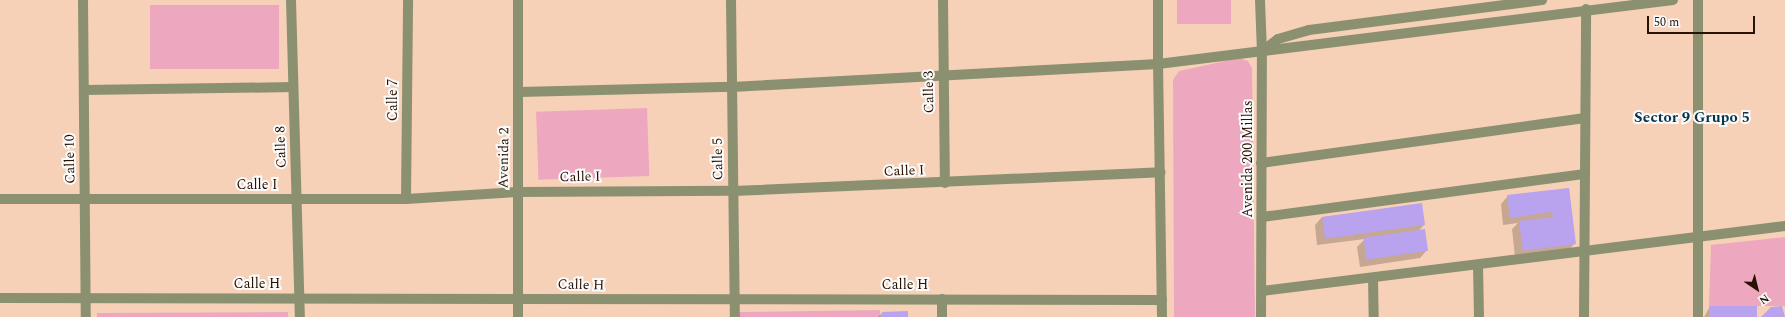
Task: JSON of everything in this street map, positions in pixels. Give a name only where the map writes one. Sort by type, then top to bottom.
[{"type":"street","name":"Calle 10","points":[[83,0],[86,317]]},
{"type":"street","name":"Calle 8","points":[[291,0],[300,317]]},
{"type":"street","name":"Calle 7","points":[[406,199],[408,0]]},
{"type":"street","name":"Avenida 2","points":[[518,0],[520,92],[517,192],[518,317]]},
{"type":"street","name":"Calle 5","points":[[731,0],[736,301],[735,317]]},
{"type":"street","name":"Calle 3","points":[[943,0],[942,77],[945,183]]},
{"type":"street","points":[[1158,0],[1162,317]]},
{"type":"street","name":"Avenida 200 Millas","points":[[1260,0],[1262,52],[1261,317]]},
{"type":"street","points":[[1262,52],[1278,39],[1309,30],[1542,0]]},
{"type":"street","points":[[520,92],[732,88],[1158,64],[1262,52],[1306,44],[1586,9],[1673,0]]},
{"type":"street","points":[[1698,0],[1698,317]]},
{"type":"street","points":[[1584,317],[1586,9]]},
{"type":"street","points":[[84,90],[293,87]]},
{"type":"street","points":[[1261,163],[1585,118]]},
{"type":"street","name":"Calle I","points":[[0,199],[406,199],[517,192],[733,191],[945,183],[1161,172]]},
{"type":"street","points":[[1262,217],[1584,174]]},
{"type":"street","points":[[1262,291],[1785,226]]},
{"type":"street","points":[[1478,265],[1479,317]]},
{"type":"street","points":[[1373,278],[1374,317]]},
{"type":"street","name":"Calle H","points":[[0,298],[299,298],[736,301],[942,299],[1162,300]]},
{"type":"street","points":[[942,299],[942,317]]},
{"type":"shaded area","points":[[1177,0],[1231,0],[1231,24],[1177,24]]},
{"type":"shaded area","points":[[150,5],[279,5],[279,69],[150,69]]},
{"type":"shaded area","points":[[1239,58],[1248,61],[1252,68],[1255,317],[1174,317],[1173,80],[1179,71]]},
{"type":"shaded area","points":[[647,108],[649,176],[538,180],[536,112]]},
{"type":"shaded area","points":[[1785,237],[1785,306],[1709,306],[1711,245]]},
{"type":"shaded area","points":[[880,310],[880,317],[739,317],[739,312]]},
{"type":"shaded area","points":[[288,312],[288,317],[97,317],[97,313]]},
{"type":"building","points":[[1569,188],[1576,244],[1523,251],[1519,221],[1553,217],[1552,212],[1510,218],[1507,195]]},
{"type":"building","points":[[1422,203],[1425,225],[1325,239],[1322,217]]},
{"type":"building","points":[[1425,229],[1428,251],[1367,259],[1364,238]]},
{"type":"building","points":[[1709,306],[1757,306],[1757,317],[1709,317]]},
{"type":"building","points":[[1782,306],[1785,317],[1761,317],[1771,307]]},
{"type":"building","points":[[908,311],[908,317],[882,317],[882,312]]},
{"type":"district","name":"Sector 9 Grupo 5","points":[[1692,118]]}]
